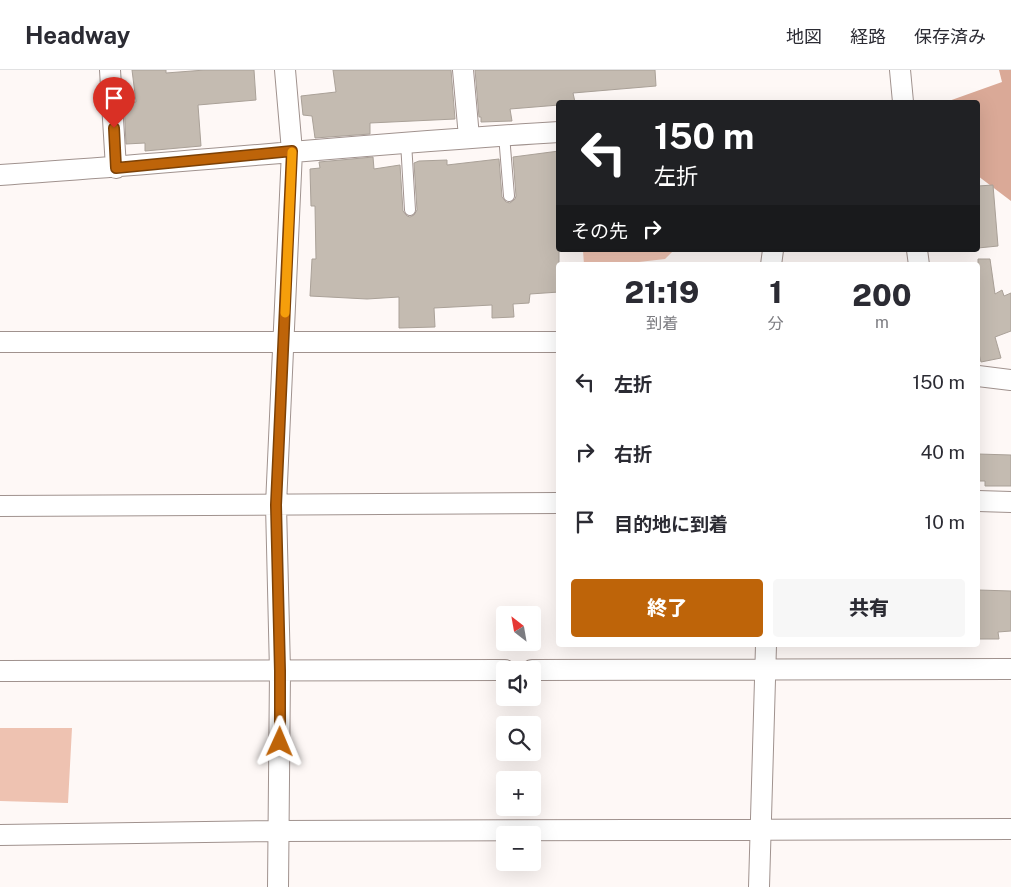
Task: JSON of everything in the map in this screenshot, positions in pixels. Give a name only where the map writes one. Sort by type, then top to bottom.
[{"type":"street","points":[[110,70],[116,168]]},
{"type":"street","points":[[278,887],[280,671],[276,505],[292,151],[284,70]]},
{"type":"street","points":[[463,70],[470,137]]},
{"type":"street","points":[[900,70],[903,100]]},
{"type":"street","points":[[0,175],[116,168],[292,151],[556,132]]},
{"type":"street","points":[[0,342],[556,342]]},
{"type":"street","points":[[980,376],[1011,380]]},
{"type":"street","points":[[980,501],[1011,502]]},
{"type":"street","points":[[0,506],[556,503]]},
{"type":"street","points":[[759,887],[759,828],[766,647]]},
{"type":"street","points":[[0,671],[496,670]]},
{"type":"street","points":[[541,670],[1011,670]]},
{"type":"street","points":[[0,835],[759,828],[1011,829]]},
{"type":"lane","points":[[504,135],[508,196]]},
{"type":"lane","points":[[406,142],[410,210]]},
{"type":"shaded area","points":[[999,70],[1011,70],[1011,201],[980,178],[980,100],[952,100],[1002,82]]},
{"type":"shaded area","points":[[583,252],[672,252],[665,259],[639,262],[584,262]]},
{"type":"shaded area","points":[[0,728],[72,728],[68,803],[0,801]]},
{"type":"building","points":[[132,70],[166,70],[166,73],[205,70],[254,70],[256,100],[198,105],[201,146],[145,151],[145,143],[126,144],[124,102],[136,102]]},
{"type":"building","points":[[333,70],[451,70],[455,119],[370,123],[370,134],[315,138],[312,116],[303,115],[301,96],[336,92]]},
{"type":"building","points":[[475,70],[655,70],[656,86],[573,93],[575,100],[556,100],[556,105],[510,109],[512,121],[481,122],[481,117],[479,117]]},
{"type":"building","points":[[556,151],[556,252],[559,252],[559,262],[556,262],[556,292],[530,294],[529,303],[513,304],[514,317],[492,318],[492,305],[434,308],[435,327],[399,328],[399,297],[367,299],[310,296],[312,259],[316,259],[315,206],[311,206],[310,169],[320,168],[319,162],[373,157],[374,169],[400,165],[403,211],[410,217],[417,210],[414,163],[419,161],[447,160],[447,165],[499,159],[502,197],[506,202],[510,203],[516,196],[513,157]]},
{"type":"building","points":[[993,185],[998,246],[980,248],[980,186]]},
{"type":"building","points":[[978,259],[990,259],[995,294],[1002,290],[1004,296],[1011,293],[1011,331],[995,337],[1001,358],[981,362],[980,262],[978,262]]},
{"type":"building","points":[[980,454],[1011,455],[1011,486],[985,486],[985,481],[980,481]]},
{"type":"building","points":[[980,590],[1011,591],[1011,631],[998,632],[999,639],[980,639]]},
{"type":"slow traffic","points":[[285,313],[292,152]]},
{"type":"route","points":[[114,128],[116,168],[292,151],[276,505],[280,742]]}]
